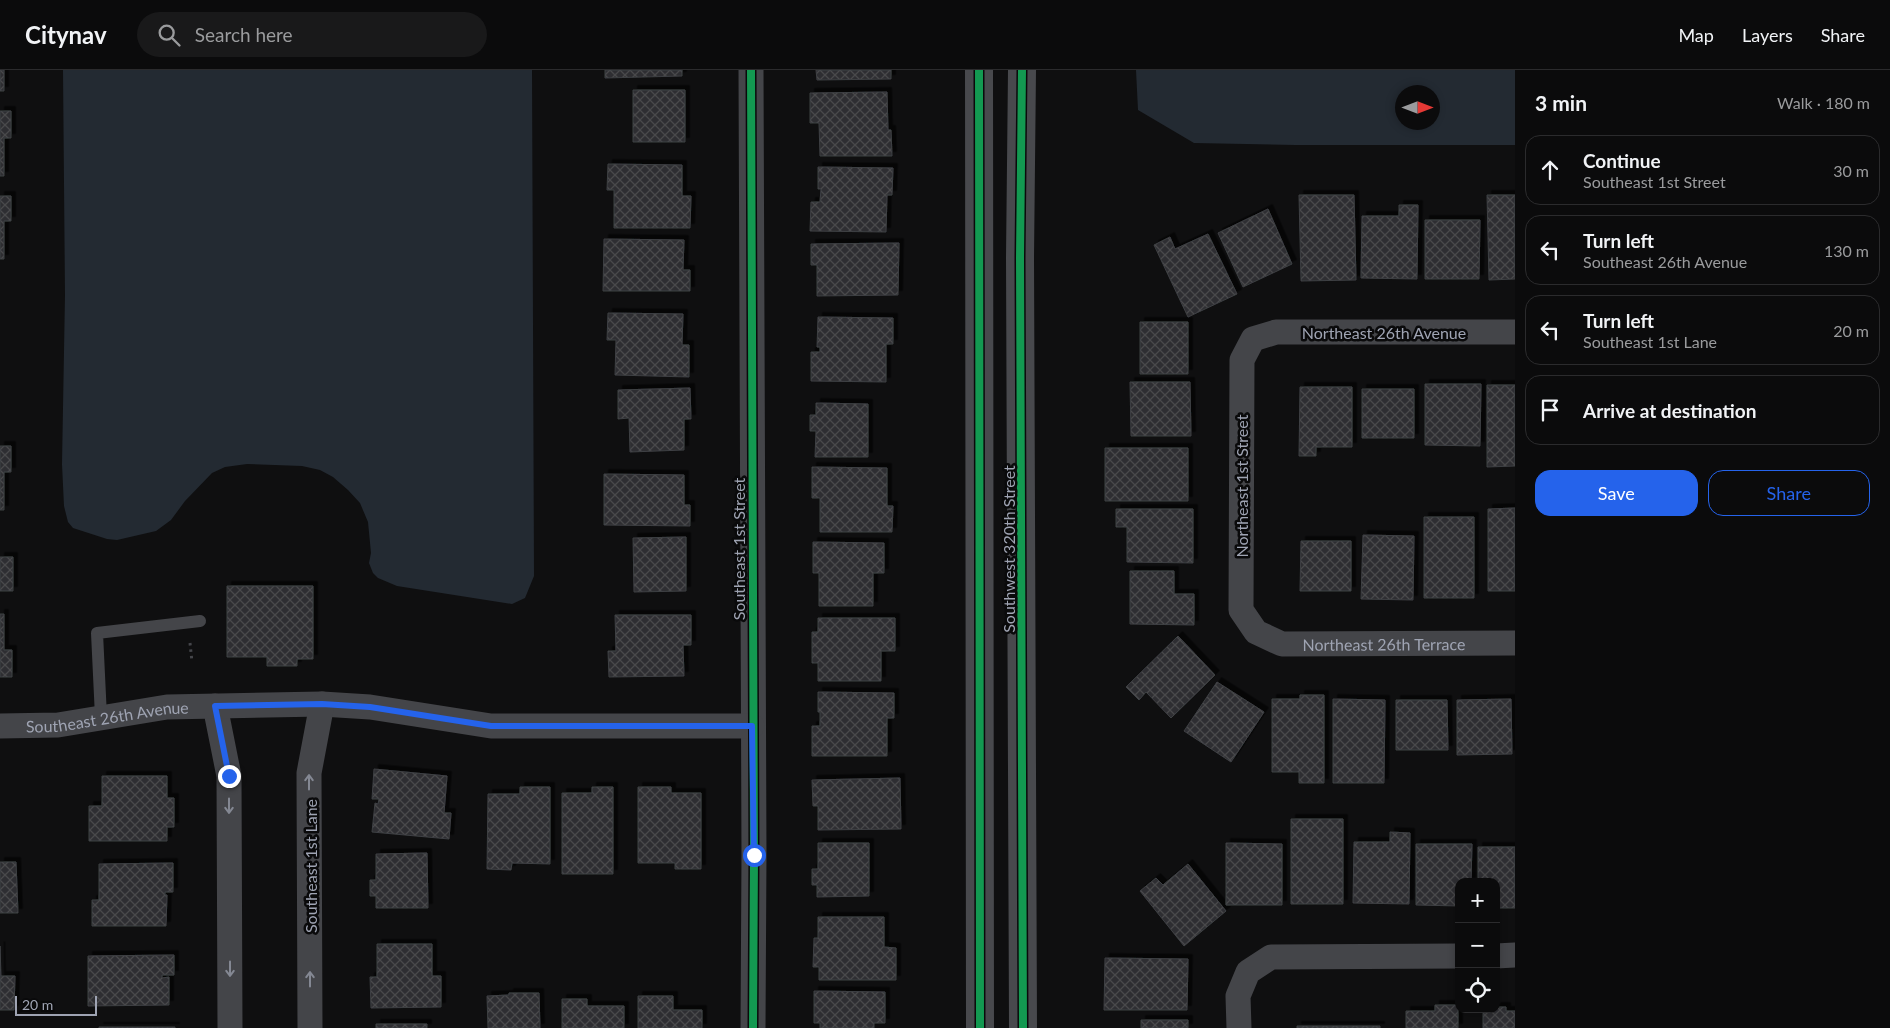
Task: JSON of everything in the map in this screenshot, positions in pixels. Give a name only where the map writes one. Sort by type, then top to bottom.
[{"type":"street","name":"Southeast 1st Street","points":[[751,70],[753,1028]]},
{"type":"street","name":"Southwest 320th Street","points":[[979,70],[980,1028]]},
{"type":"street","name":"Southwest 320th Street","points":[[1022,70],[1020,258],[1024,1028]]},
{"type":"street","name":"Northeast 26th Avenue","points":[[1253,339],[1276,332],[1515,332]]},
{"type":"street","name":"Northeast 1st Street","points":[[1253,339],[1242,360],[1241,610],[1256,632]]},
{"type":"street","name":"Northeast 26th Terrace","points":[[1256,632],[1282,644],[1515,643]]},
{"type":"street","name":"Southeast 26th Avenue","points":[[0,726],[58,725],[167,707],[322,704],[370,707],[491,726],[752,726]]},
{"type":"street","name":"Southeast 1st Lane","points":[[310,1028],[309,773],[322,704]]},
{"type":"street","points":[[215,706],[229,776],[230,1028]]},
{"type":"street","points":[[1239,1028],[1238,996],[1248,972],[1271,957],[1455,956]]},
{"type":"street","points":[[1500,956],[1515,956]]},
{"type":"lane","points":[[101,717],[97,633],[200,621]]},
{"type":"shaded area","points":[[63,70],[532,70],[534,576],[525,598],[512,604],[397,586],[378,578],[373,573],[369,563],[371,553],[368,522],[360,503],[333,477],[320,470],[302,466],[247,464],[225,467],[212,473],[185,501],[171,520],[156,531],[117,540],[107,539],[73,528],[68,522],[64,506],[62,464],[65,295]]},
{"type":"shaded area","points":[[1136,70],[1515,70],[1515,145],[1194,143],[1138,110]]},
{"type":"building","points":[[0,70],[4,70],[4,91],[0,91]]},
{"type":"building","points":[[605,70],[682,70],[682,76],[605,78]]},
{"type":"building","points":[[816,70],[891,70],[891,79],[817,80]]},
{"type":"building","points":[[633,90],[685,90],[685,142],[633,142]]},
{"type":"building","points":[[887,92],[888,130],[891,130],[892,156],[820,156],[819,123],[810,123],[810,93]]},
{"type":"building","points":[[0,111],[11,111],[11,138],[4,138],[4,176],[0,176]]},
{"type":"building","points":[[608,164],[682,165],[682,196],[691,196],[690,228],[614,228],[614,190],[607,190]]},
{"type":"building","points":[[818,167],[893,168],[892,195],[887,195],[886,232],[810,231],[811,202],[820,202],[821,189],[818,189]]},
{"type":"building","points":[[1299,195],[1354,195],[1356,280],[1301,281]]},
{"type":"building","points":[[1487,195],[1515,195],[1515,279],[1489,280]]},
{"type":"building","points":[[0,196],[11,196],[11,221],[4,221],[4,259],[0,259]]},
{"type":"building","points":[[1399,205],[1418,205],[1417,279],[1361,278],[1362,216],[1399,216]]},
{"type":"building","points":[[1268,209],[1292,264],[1243,287],[1218,233]]},
{"type":"building","points":[[1425,220],[1480,220],[1479,279],[1425,279]]},
{"type":"building","points":[[1208,234],[1237,294],[1188,317],[1154,245],[1170,237],[1175,249]]},
{"type":"building","points":[[604,239],[684,240],[683,270],[690,270],[690,291],[603,291]]},
{"type":"building","points":[[899,243],[898,295],[817,296],[817,265],[811,265],[811,244]]},
{"type":"building","points":[[608,313],[683,314],[682,345],[689,345],[689,377],[615,375],[616,340],[607,340]]},
{"type":"building","points":[[818,317],[893,318],[893,344],[886,344],[886,382],[811,381],[811,352],[820,352],[820,347],[817,347]]},
{"type":"building","points":[[1140,322],[1188,322],[1188,374],[1140,374]]},
{"type":"building","points":[[1130,382],[1190,382],[1191,436],[1131,436]]},
{"type":"building","points":[[1425,384],[1481,384],[1480,446],[1425,445]]},
{"type":"building","points":[[1487,385],[1515,385],[1515,466],[1487,467]]},
{"type":"building","points":[[1300,387],[1352,387],[1352,447],[1316,447],[1316,456],[1299,456]]},
{"type":"building","points":[[690,388],[691,419],[684,419],[684,450],[630,452],[629,418],[618,419],[618,390]]},
{"type":"building","points":[[1362,389],[1414,389],[1414,438],[1362,438]]},
{"type":"building","points":[[816,403],[868,404],[868,457],[815,457],[816,431],[810,431],[810,415],[816,415]]},
{"type":"building","points":[[0,446],[11,446],[11,472],[4,472],[4,510],[0,510]]},
{"type":"building","points":[[1105,448],[1188,448],[1188,501],[1105,501]]},
{"type":"building","points":[[812,467],[887,468],[887,506],[893,506],[892,532],[820,532],[820,498],[812,498]]},
{"type":"building","points":[[604,474],[684,475],[684,505],[690,505],[690,526],[604,525]]},
{"type":"building","points":[[1515,508],[1515,591],[1488,591],[1488,509]]},
{"type":"building","points":[[1116,509],[1193,509],[1193,563],[1127,562],[1127,527],[1116,527]]},
{"type":"building","points":[[1424,517],[1474,517],[1474,598],[1424,598]]},
{"type":"building","points":[[1363,535],[1414,536],[1413,600],[1361,599]]},
{"type":"building","points":[[686,537],[686,591],[634,592],[633,538]]},
{"type":"building","points":[[1301,541],[1351,541],[1351,591],[1300,591]]},
{"type":"building","points":[[813,542],[884,543],[884,573],[873,573],[873,606],[819,606],[819,573],[813,573]]},
{"type":"building","points":[[0,557],[13,557],[13,591],[0,591]]},
{"type":"building","points":[[1130,571],[1174,571],[1174,594],[1194,594],[1194,625],[1130,624]]},
{"type":"building","points":[[227,586],[313,586],[313,659],[297,659],[297,666],[267,666],[267,657],[227,657]]},
{"type":"building","points":[[0,614],[4,614],[4,650],[12,650],[12,677],[0,677]]},
{"type":"building","points":[[615,615],[691,615],[691,645],[683,645],[684,676],[609,677],[608,651],[616,651]]},
{"type":"building","points":[[818,618],[895,618],[895,651],[881,651],[881,681],[818,681],[818,663],[812,663],[812,632],[818,632]]},
{"type":"building","points":[[1178,636],[1215,675],[1171,718],[1146,692],[1139,700],[1126,687]]},
{"type":"building","points":[[1217,682],[1264,712],[1231,762],[1184,731]]},
{"type":"building","points":[[818,692],[894,693],[894,718],[887,718],[887,756],[812,756],[812,726],[820,726]]},
{"type":"building","points":[[1300,695],[1324,695],[1324,783],[1299,783],[1299,772],[1272,772],[1272,699],[1300,699]]},
{"type":"building","points":[[1333,699],[1385,700],[1384,783],[1333,783]]},
{"type":"building","points":[[1511,699],[1512,754],[1457,755],[1457,700]]},
{"type":"building","points":[[1396,700],[1447,700],[1448,750],[1396,750]]},
{"type":"building","points":[[374,769],[447,776],[444,813],[451,813],[449,839],[372,832],[375,803],[378,804],[379,799],[372,799]]},
{"type":"building","points":[[102,776],[167,776],[167,798],[174,798],[174,827],[167,827],[167,841],[89,841],[89,806],[102,806]]},
{"type":"building","points":[[900,778],[901,829],[818,830],[818,806],[813,806],[812,780]]},
{"type":"building","points":[[520,787],[550,787],[550,864],[512,863],[511,870],[487,869],[488,794],[520,794]]},
{"type":"building","points":[[592,787],[613,787],[613,874],[562,874],[562,793],[592,793]]},
{"type":"building","points":[[638,787],[671,787],[671,793],[701,793],[701,869],[675,869],[675,863],[638,863]]},
{"type":"building","points":[[1291,819],[1343,819],[1343,904],[1291,904]]},
{"type":"building","points":[[1390,832],[1410,833],[1409,904],[1353,903],[1354,842],[1390,842]]},
{"type":"building","points":[[818,843],[869,843],[869,896],[817,897],[817,885],[812,885],[812,869],[818,869]]},
{"type":"building","points":[[1226,843],[1282,844],[1282,905],[1226,905]]},
{"type":"building","points":[[1416,844],[1472,844],[1471,878],[1455,878],[1455,906],[1416,905]]},
{"type":"building","points":[[1478,847],[1515,847],[1515,908],[1500,908],[1500,878],[1478,878]]},
{"type":"building","points":[[427,853],[428,908],[376,908],[376,896],[370,896],[370,880],[376,880],[376,854]]},
{"type":"building","points":[[0,862],[16,862],[18,913],[0,913]]},
{"type":"building","points":[[173,863],[173,892],[165,892],[165,895],[167,895],[166,926],[92,926],[92,900],[99,900],[99,864]]},
{"type":"building","points":[[1188,864],[1226,911],[1184,946],[1140,891],[1156,878],[1163,885]]},
{"type":"building","points":[[818,917],[884,917],[884,947],[896,948],[896,980],[819,980],[819,967],[813,967],[814,938],[818,938]]},
{"type":"building","points":[[377,944],[432,944],[432,976],[441,976],[441,1007],[371,1008],[370,977],[377,977]]},
{"type":"building","points":[[0,946],[1,976],[15,976],[14,1010],[0,1010]]},
{"type":"building","points":[[174,955],[174,975],[162,975],[162,978],[169,977],[169,1005],[88,1006],[88,956]]},
{"type":"building","points":[[1105,958],[1188,959],[1187,1010],[1104,1010]]},
{"type":"building","points":[[814,991],[885,992],[885,1023],[874,1023],[874,1028],[820,1028],[820,1023],[814,1023]]},
{"type":"building","points":[[509,993],[539,993],[540,1028],[488,1028],[487,996],[509,995]]},
{"type":"building","points":[[638,996],[673,996],[673,1010],[702,1010],[702,1028],[638,1028]]},
{"type":"building","points":[[562,999],[587,999],[587,1006],[624,1006],[624,1028],[562,1028]]},
{"type":"building","points":[[1435,1005],[1455,1005],[1455,1013],[1458,1013],[1458,1028],[1406,1028],[1406,1011],[1435,1011]]},
{"type":"building","points":[[1500,1007],[1506,1007],[1506,1011],[1515,1011],[1515,1028],[1483,1028],[1483,1013],[1500,1013]]},
{"type":"building","points":[[1141,1020],[1188,1020],[1188,1028],[1141,1028]]},
{"type":"building","points":[[376,1024],[427,1024],[427,1028],[376,1028]]},
{"type":"building","points":[[1297,1026],[1380,1026],[1380,1028],[1297,1028]]},
{"type":"building","points":[[175,1027],[175,1028],[99,1028]]},
{"type":"cycle path","points":[[751,70],[753,1028]]},
{"type":"cycle path","points":[[979,70],[980,1028]]},
{"type":"cycle path","points":[[1022,70],[1020,258],[1023,1028]]},
{"type":"route","points":[[229,776],[215,706],[322,704],[370,707],[491,726],[752,726],[754,855]]}]
